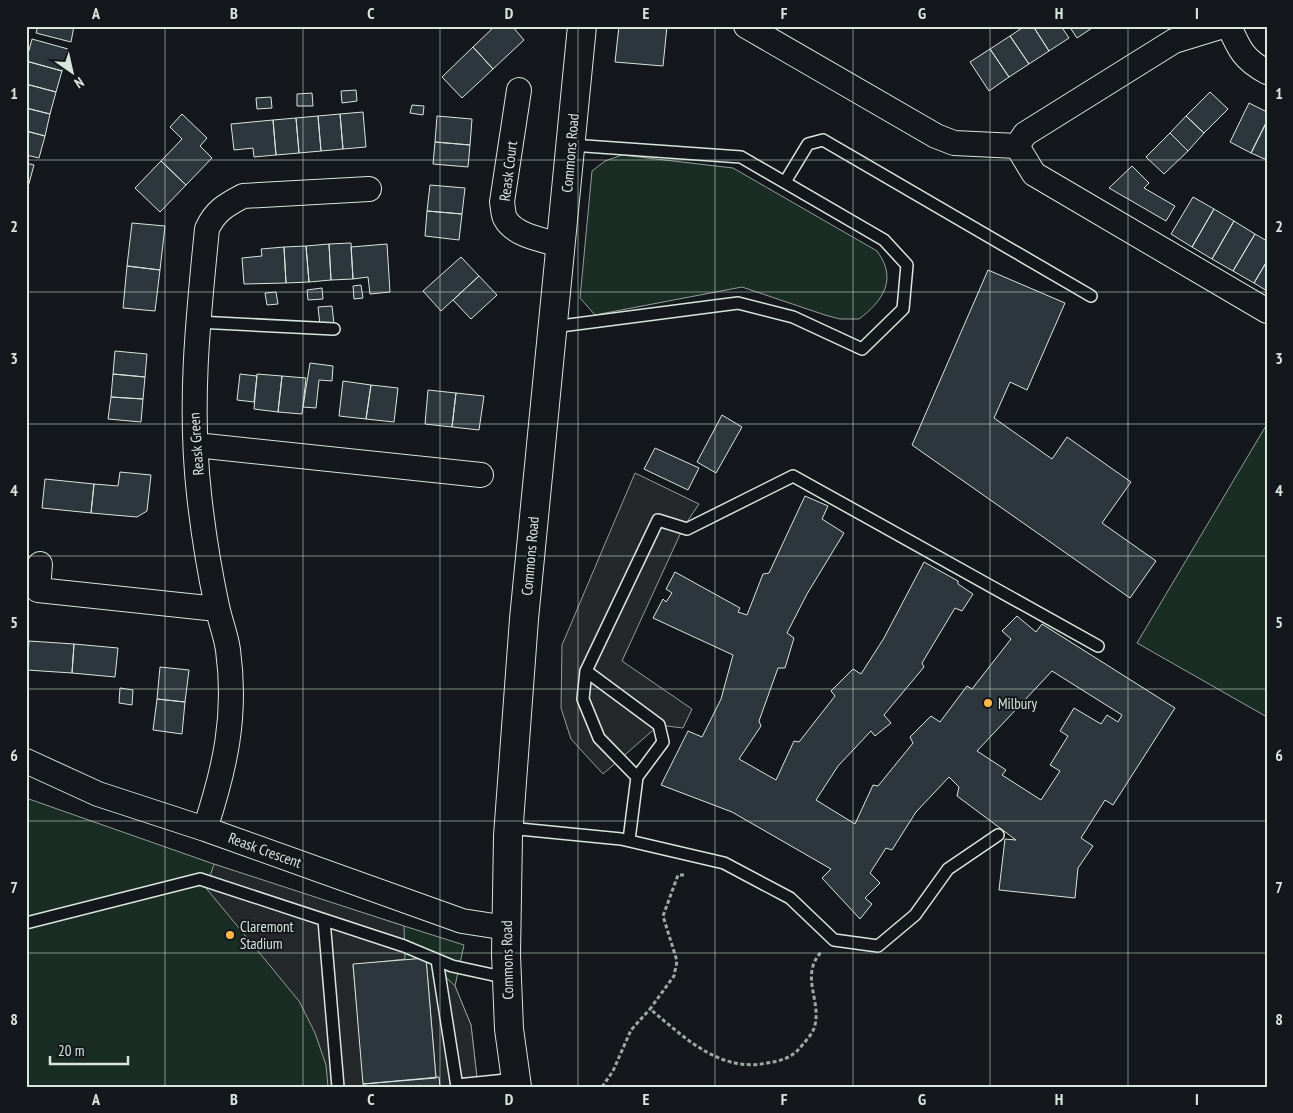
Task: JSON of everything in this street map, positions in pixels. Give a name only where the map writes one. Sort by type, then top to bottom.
[{"type":"street","name":"Commons Road","points":[[516,1083],[509,1029],[507,978],[506,928],[509,828],[524,619],[582,26]]},
{"type":"street","points":[[746,26],[936,136],[954,143],[1017,146]]},
{"type":"street","points":[[1017,146],[1025,134],[1174,41],[1224,26]]},
{"type":"street","points":[[1230,26],[1239,51],[1254,65],[1267,72]]},
{"type":"street","name":"Reask Court","points":[[518,90],[502,202],[505,218],[514,228],[522,232],[561,245]]},
{"type":"street","points":[[1017,146],[1034,174],[1267,311]]},
{"type":"street","name":"Reask Green","points":[[205,829],[223,774],[229,734],[231,697],[228,650],[217,609],[199,493],[193,411],[198,322],[207,229],[213,215],[225,205],[243,196],[369,189]]},
{"type":"street","points":[[196,445],[481,475]]},
{"type":"street","points":[[40,564],[38,590],[217,609]]},
{"type":"street","name":"Reask Crescent","points":[[26,761],[98,794],[205,829],[462,921],[506,928]]},
{"type":"lane","points":[[785,182],[808,144],[823,140],[1091,296]]},
{"type":"lane","points":[[552,328],[738,304],[793,317],[862,349],[903,309],[907,265],[884,240],[741,157],[571,146]]},
{"type":"lane","points":[[198,322],[334,328]]},
{"type":"lane","points":[[637,777],[598,738],[583,699],[586,671],[658,520],[687,529],[793,476],[1098,646]]},
{"type":"lane","points":[[586,671],[659,725],[662,742],[637,777],[629,840]]},
{"type":"lane","points":[[509,828],[629,840],[724,863],[790,898],[834,940],[878,946],[915,915],[948,869],[998,835]]},
{"type":"lane","points":[[26,923],[200,879],[324,920],[452,966],[507,978]]},
{"type":"lane","points":[[324,920],[338,1087]]},
{"type":"lane","points":[[437,960],[457,1086],[516,1083]]},
{"type":"path","points":[[602,1087],[613,1071],[631,1030],[650,1009],[674,976],[677,960],[663,916],[678,875]]},
{"type":"path","points":[[650,1009],[689,1040],[714,1056],[733,1064],[753,1066],[791,1057],[815,1027],[816,1008],[811,981],[814,961],[822,952]]},
{"type":"green space","points":[[622,155],[733,168],[877,251],[883,261],[887,280],[881,297],[859,319],[840,319],[825,315],[742,287],[595,315],[580,298],[592,171],[605,161]]},
{"type":"green space","points":[[1267,424],[1267,717],[1137,643]]},
{"type":"green space","name":"Claremont Stadium","points":[[26,798],[265,882],[464,945],[455,986],[471,1025],[478,1087],[26,1087]]},
{"type":"shaded area","points":[[635,473],[699,504],[683,528],[622,661],[692,709],[683,728],[659,725],[603,774],[571,739],[561,708],[562,645]]},
{"type":"shaded area","points":[[214,864],[404,926],[405,959],[353,965],[364,1087],[328,1087],[326,1065],[315,1033],[299,1001],[206,888]]},
{"type":"shaded area","points":[[426,958],[455,986],[471,1025],[478,1087],[440,1087],[439,1078],[436,1078]]},
{"type":"building","points":[[38,26],[74,26],[71,42],[36,33]]},
{"type":"building","points":[[495,26],[512,26],[524,40],[493,69],[473,47]]},
{"type":"building","points":[[619,26],[667,26],[663,66],[615,62]]},
{"type":"building","points":[[1025,26],[1033,26],[1049,51],[1029,64],[1010,36]]},
{"type":"building","points":[[1033,26],[1061,26],[1069,38],[1049,51]]},
{"type":"building","points":[[1069,26],[1095,26],[1077,38]]},
{"type":"building","points":[[1010,36],[1029,64],[1009,77],[990,49]]},
{"type":"building","points":[[32,39],[68,49],[62,71],[26,61]]},
{"type":"building","points":[[473,47],[493,69],[462,98],[442,77]]},
{"type":"building","points":[[990,49],[1009,77],[989,91],[970,62]]},
{"type":"building","points":[[26,61],[62,71],[56,92],[26,84]]},
{"type":"building","points":[[26,84],[56,92],[50,114],[26,108]]},
{"type":"building","points":[[356,90],[357,101],[342,103],[341,91]]},
{"type":"building","points":[[1210,92],[1228,109],[1204,133],[1186,116]]},
{"type":"building","points":[[312,93],[313,106],[297,106],[297,94]]},
{"type":"building","points":[[271,97],[272,108],[257,109],[256,98]]},
{"type":"building","points":[[1249,103],[1267,112],[1267,121],[1251,153],[1230,142]]},
{"type":"building","points":[[412,105],[424,106],[423,115],[410,113]]},
{"type":"building","points":[[26,108],[50,114],[45,136],[26,131]]},
{"type":"building","points":[[363,112],[366,147],[343,149],[340,114]]},
{"type":"building","points":[[182,114],[207,138],[200,146],[212,158],[186,185],[161,161],[182,139],[170,127]]},
{"type":"building","points":[[340,114],[343,149],[321,151],[318,116]]},
{"type":"building","points":[[318,116],[321,151],[299,153],[296,118]]},
{"type":"building","points":[[437,116],[472,119],[470,145],[435,142]]},
{"type":"building","points":[[1186,116],[1204,133],[1188,151],[1170,133]]},
{"type":"building","points":[[296,118],[299,153],[276,155],[273,120]]},
{"type":"building","points":[[273,120],[276,155],[254,157],[253,148],[234,150],[231,124]]},
{"type":"building","points":[[1267,121],[1267,160],[1251,153]]},
{"type":"building","points":[[26,131],[45,136],[39,158],[26,155]]},
{"type":"building","points":[[1170,133],[1188,151],[1164,174],[1146,157]]},
{"type":"building","points":[[435,142],[470,145],[468,167],[433,164]]},
{"type":"building","points":[[161,161],[186,185],[160,212],[135,188]]},
{"type":"building","points":[[26,163],[34,165],[28,187],[26,186]]},
{"type":"building","points":[[1132,166],[1149,183],[1144,188],[1175,206],[1166,221],[1109,188]]},
{"type":"building","points":[[430,185],[465,188],[462,214],[427,211]]},
{"type":"building","points":[[1193,197],[1214,209],[1192,247],[1171,234]]},
{"type":"building","points":[[1214,209],[1234,221],[1212,259],[1192,247]]},
{"type":"building","points":[[427,211],[462,214],[459,240],[425,236]]},
{"type":"building","points":[[1234,221],[1255,234],[1233,271],[1212,259]]},
{"type":"building","points":[[132,223],[165,226],[160,270],[127,266]]},
{"type":"building","points":[[1255,234],[1267,241],[1267,261],[1254,283],[1233,271]]},
{"type":"building","points":[[351,243],[353,279],[331,280],[329,244]]},
{"type":"building","points":[[329,244],[331,280],[309,282],[306,246]]},
{"type":"building","points":[[387,244],[390,292],[370,294],[368,277],[353,279],[351,247]]},
{"type":"building","points":[[306,246],[309,282],[286,283],[284,247]]},
{"type":"building","points":[[284,247],[286,283],[244,284],[242,258],[262,256],[261,249]]},
{"type":"building","points":[[461,257],[479,276],[441,311],[423,291]]},
{"type":"building","points":[[1267,261],[1267,291],[1254,283]]},
{"type":"building","points":[[127,266],[160,270],[155,311],[123,308]]},
{"type":"building","points":[[988,270],[1065,303],[1027,390],[1010,382],[994,418],[1052,459],[1067,437],[1131,482],[1102,523],[1156,561],[1130,598],[912,445]]},
{"type":"building","points":[[479,276],[497,295],[471,319],[453,300]]},
{"type":"building","points":[[361,285],[363,298],[354,299],[353,286]]},
{"type":"building","points":[[322,288],[323,299],[308,300],[307,290]]},
{"type":"building","points":[[276,292],[278,304],[267,305],[265,293]]},
{"type":"building","points":[[332,306],[334,324],[320,325],[318,307]]},
{"type":"building","points":[[115,351],[147,354],[145,377],[113,374]]},
{"type":"building","points":[[310,363],[333,366],[332,381],[319,380],[316,408],[303,407]]},
{"type":"building","points":[[113,374],[145,377],[143,399],[111,397]]},
{"type":"building","points":[[240,374],[257,376],[254,402],[237,400]]},
{"type":"building","points":[[257,374],[282,376],[278,412],[254,409]]},
{"type":"building","points":[[282,376],[306,378],[302,414],[278,412]]},
{"type":"building","points":[[343,381],[371,385],[366,419],[339,416]]},
{"type":"building","points":[[371,385],[398,388],[394,422],[366,419]]},
{"type":"building","points":[[428,390],[456,393],[452,427],[425,424]]},
{"type":"building","points":[[456,393],[484,396],[479,430],[452,427]]},
{"type":"building","points":[[111,397],[143,399],[141,422],[108,419]]},
{"type":"building","points":[[722,415],[742,427],[716,473],[697,462]]},
{"type":"building","points":[[655,448],[699,468],[688,490],[644,469]]},
{"type":"building","points":[[120,472],[151,475],[147,511],[137,517],[91,513],[94,484],[118,486]]},
{"type":"building","points":[[45,479],[94,484],[91,513],[42,508]]},
{"type":"building","name":"Milbury","points":[[805,496],[828,506],[822,519],[844,533],[807,594],[787,633],[794,638],[785,668],[778,668],[759,721],[761,726],[739,759],[776,780],[794,741],[799,742],[835,696],[831,691],[853,669],[861,674],[884,638],[924,562],[958,581],[958,584],[973,594],[962,611],[955,608],[922,663],[924,667],[884,715],[891,723],[875,736],[871,731],[838,766],[816,800],[855,824],[873,785],[878,786],[913,743],[910,737],[931,716],[940,722],[967,686],[972,689],[1011,639],[1002,631],[1017,616],[1036,632],[1042,624],[1175,708],[1113,805],[1105,800],[1081,838],[1093,846],[1078,868],[1075,898],[999,890],[1005,839],[1016,840],[957,796],[959,787],[949,777],[916,812],[892,850],[886,848],[870,873],[880,883],[865,898],[872,904],[860,919],[822,878],[831,869],[732,812],[661,785],[688,731],[702,737],[721,699],[733,655],[653,618],[663,599],[666,602],[672,593],[666,589],[675,572],[740,608],[738,612],[747,615],[763,574],[769,573]],"holes":[[[1052,671],[1122,715],[1118,722],[1107,715],[1101,724],[1074,708],[1060,731],[1068,736],[1050,765],[1060,771],[1041,800],[1002,775],[1006,770],[977,751]]]},
{"type":"building","points":[[29,641],[74,644],[72,673],[27,670]]},
{"type":"building","points":[[74,644],[118,648],[115,677],[72,673]]},
{"type":"building","points":[[160,667],[189,670],[185,702],[157,699]]},
{"type":"building","points":[[120,688],[133,690],[132,705],[119,703]]},
{"type":"building","points":[[157,699],[185,702],[182,734],[153,730]]},
{"type":"building","points":[[426,958],[436,1078],[363,1084],[353,964]]},
{"type":"building","points":[[439,1077],[440,1087],[364,1087],[363,1084]]},
{"type":"place","name":"Milbury","points":[[988,703]]},
{"type":"place","name":"Claremont Stadium","points":[[230,935]]}]
